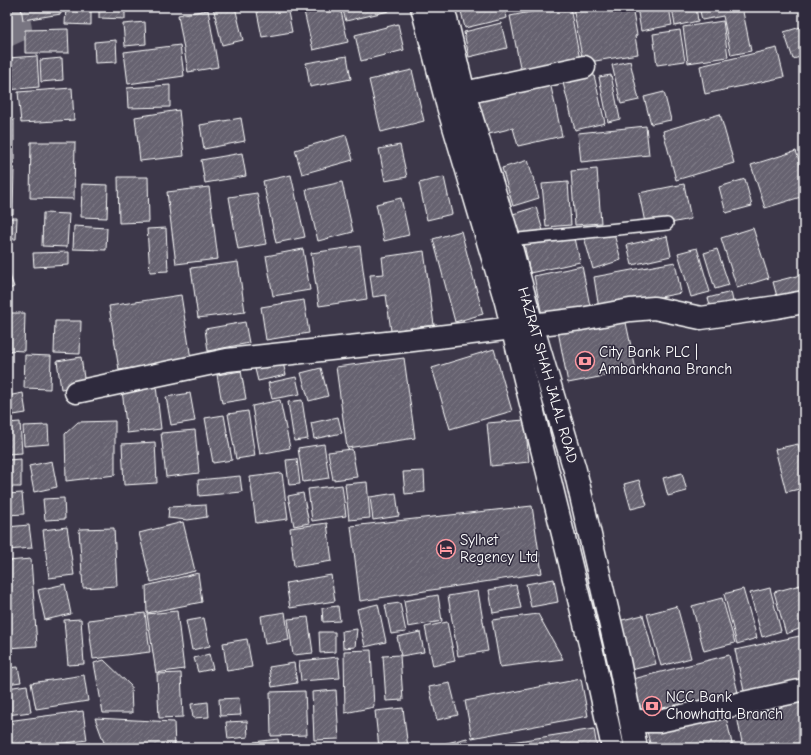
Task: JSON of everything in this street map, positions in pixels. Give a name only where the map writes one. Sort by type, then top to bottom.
[{"type":"main road","name":"HAZRAT SHAH JALAL ROAD","points":[[422,7],[447,103],[522,326],[575,470],[632,722],[636,748]]},
{"type":"main road","name":"HAZRAT SHAH JALAL ROAD","points":[[443,7],[464,93],[510,240],[522,326],[613,748]]},
{"type":"main road","points":[[464,93],[584,67]]},
{"type":"main road","points":[[76,392],[227,360],[396,342],[581,319],[630,310],[654,308],[701,318],[804,302]]},
{"type":"main road","points":[[632,722],[659,721],[804,690]]},
{"type":"lane","points":[[510,240],[667,224]]},
{"type":"building","points":[[21,7],[60,7],[61,14],[23,20]]},
{"type":"building","points":[[66,7],[91,7],[91,25],[65,24]]},
{"type":"building","points":[[99,7],[125,7],[125,19],[99,18]]},
{"type":"building","points":[[213,7],[235,7],[243,40],[222,45]]},
{"type":"building","points":[[256,7],[287,7],[292,32],[262,37]]},
{"type":"building","points":[[303,7],[340,7],[348,42],[313,50]]},
{"type":"building","points":[[342,7],[388,7],[389,11],[346,21]]},
{"type":"building","points":[[460,7],[505,7],[507,18],[465,28]]},
{"type":"building","points":[[555,7],[570,7],[580,60],[521,72],[510,16]]},
{"type":"building","points":[[573,7],[632,7],[637,35],[635,36],[638,54],[583,63]]},
{"type":"building","points":[[637,7],[669,7],[672,25],[641,31]]},
{"type":"building","points":[[672,7],[696,7],[698,21],[675,26]]},
{"type":"building","points":[[699,7],[742,7],[751,51],[731,55],[723,16],[702,20]]},
{"type":"building","points":[[208,10],[218,67],[188,72],[178,15]]},
{"type":"building","points":[[723,21],[728,57],[688,63],[683,27]]},
{"type":"building","points":[[145,22],[146,44],[125,46],[123,24]]},
{"type":"building","points":[[501,23],[507,48],[469,57],[464,32]]},
{"type":"building","points":[[398,24],[404,50],[361,61],[355,35]]},
{"type":"building","points":[[804,26],[804,56],[793,59],[784,32]]},
{"type":"building","points":[[68,29],[69,53],[25,53],[25,30]]},
{"type":"building","points":[[680,30],[685,61],[657,65],[653,34]]},
{"type":"building","points":[[116,40],[117,62],[95,63],[94,42]]},
{"type":"building","points":[[180,45],[184,76],[128,84],[124,52]]},
{"type":"building","points":[[777,48],[784,77],[705,94],[700,66]]},
{"type":"building","points":[[37,56],[39,87],[7,90],[7,58]]},
{"type":"building","points":[[347,56],[351,79],[310,87],[306,63]]},
{"type":"building","points":[[62,58],[63,80],[41,82],[40,60]]},
{"type":"building","points":[[630,61],[639,100],[621,104],[612,65]]},
{"type":"building","points":[[412,70],[424,121],[381,132],[369,80]]},
{"type":"building","points":[[593,71],[605,123],[575,130],[562,79]]},
{"type":"building","points":[[611,75],[620,119],[608,122],[599,77]]},
{"type":"building","points":[[549,78],[562,136],[518,146],[513,128],[481,136],[472,96]]},
{"type":"building","points":[[170,85],[170,107],[128,108],[127,88]]},
{"type":"building","points":[[72,88],[74,120],[21,123],[18,92]]},
{"type":"building","points":[[664,92],[671,120],[651,124],[644,97]]},
{"type":"building","points":[[179,110],[184,156],[140,161],[135,117]]},
{"type":"building","points":[[720,114],[734,163],[676,180],[663,131]]},
{"type":"building","points":[[241,118],[245,141],[204,149],[200,125]]},
{"type":"building","points":[[7,120],[14,120],[14,163],[7,163]]},
{"type":"building","points":[[646,126],[649,155],[581,162],[578,133]]},
{"type":"building","points":[[346,135],[353,160],[302,174],[295,150]]},
{"type":"building","points":[[31,142],[75,142],[74,199],[30,198]]},
{"type":"building","points":[[400,145],[407,177],[385,181],[379,149]]},
{"type":"building","points":[[796,151],[804,176],[804,196],[765,208],[751,165]]},
{"type":"building","points":[[242,153],[246,176],[205,183],[201,160]]},
{"type":"building","points":[[528,160],[539,198],[513,206],[502,168]]},
{"type":"building","points":[[7,168],[14,168],[13,214],[7,214]]},
{"type":"building","points":[[597,169],[601,223],[575,225],[571,171]]},
{"type":"building","points":[[291,175],[305,237],[276,243],[263,181]]},
{"type":"building","points":[[118,177],[148,177],[149,222],[119,223]]},
{"type":"building","points":[[444,177],[452,214],[427,220],[419,183]]},
{"type":"building","points":[[745,179],[752,206],[726,213],[719,187]]},
{"type":"building","points":[[342,182],[353,232],[318,241],[306,190]]},
{"type":"building","points":[[568,182],[571,225],[546,227],[542,184]]},
{"type":"building","points":[[82,184],[108,185],[107,218],[81,217]]},
{"type":"building","points":[[684,184],[691,219],[646,228],[639,193]]},
{"type":"building","points":[[209,187],[218,259],[176,264],[167,192]]},
{"type":"building","points":[[257,193],[266,244],[238,249],[229,197]]},
{"type":"building","points":[[401,198],[409,235],[384,241],[376,204]]},
{"type":"building","points":[[536,207],[543,231],[520,238],[513,214]]},
{"type":"building","points":[[43,213],[69,214],[67,247],[42,246]]},
{"type":"building","points":[[7,218],[17,218],[16,239],[7,239]]},
{"type":"building","points":[[74,226],[107,228],[106,250],[73,249]]},
{"type":"building","points":[[166,228],[168,271],[150,272],[147,229]]},
{"type":"building","points":[[753,228],[769,278],[737,288],[721,238]]},
{"type":"building","points":[[613,230],[621,260],[593,269],[584,237]]},
{"type":"building","points":[[461,231],[483,314],[455,322],[433,239]]},
{"type":"building","points":[[574,233],[580,262],[530,273],[524,244]]},
{"type":"building","points":[[667,236],[671,256],[632,265],[627,245]]},
{"type":"building","points":[[360,246],[367,299],[319,306],[311,253]]},
{"type":"building","points":[[697,248],[710,292],[691,297],[678,253]]},
{"type":"building","points":[[303,249],[310,290],[273,296],[266,256]]},
{"type":"building","points":[[717,249],[729,285],[715,289],[704,253]]},
{"type":"building","points":[[424,251],[434,325],[391,331],[386,295],[373,297],[370,275],[384,274],[382,257]]},
{"type":"building","points":[[69,252],[69,265],[34,267],[33,253]]},
{"type":"building","points":[[238,262],[245,312],[198,318],[191,268]]},
{"type":"building","points":[[675,262],[681,293],[599,309],[594,277]]},
{"type":"building","points":[[582,266],[591,311],[543,321],[534,276]]},
{"type":"building","points":[[7,273],[9,273],[14,287],[7,290]]},
{"type":"building","points":[[804,274],[804,297],[779,304],[773,282]]},
{"type":"building","points":[[731,292],[734,306],[712,311],[708,298]]},
{"type":"building","points":[[181,295],[191,359],[119,370],[109,306]]},
{"type":"building","points":[[304,300],[309,333],[266,340],[261,307]]},
{"type":"building","points":[[7,313],[25,313],[24,351],[7,350]]},
{"type":"building","points":[[625,318],[636,370],[568,383],[558,331]]},
{"type":"building","points":[[55,321],[81,321],[80,354],[54,353]]},
{"type":"building","points":[[245,322],[249,343],[208,351],[205,329]]},
{"type":"building","points":[[494,349],[512,411],[450,429],[432,368]]},
{"type":"building","points":[[25,355],[51,356],[50,389],[24,388]]},
{"type":"building","points":[[81,357],[85,385],[61,389],[57,361]]},
{"type":"building","points":[[404,358],[415,438],[347,448],[336,367]]},
{"type":"building","points":[[282,359],[286,375],[258,381],[254,365]]},
{"type":"building","points":[[321,368],[328,396],[309,401],[301,373]]},
{"type":"building","points":[[241,371],[246,399],[222,403],[217,375]]},
{"type":"building","points":[[296,377],[300,394],[272,399],[268,383]]},
{"type":"building","points":[[156,386],[161,429],[127,433],[122,390]]},
{"type":"building","points":[[23,393],[26,413],[7,416],[7,396]]},
{"type":"building","points":[[190,393],[195,421],[171,425],[166,397]]},
{"type":"building","points":[[280,400],[290,448],[260,454],[252,406]]},
{"type":"building","points":[[302,400],[308,439],[294,441],[288,402]]},
{"type":"building","points":[[248,411],[255,456],[236,459],[228,414]]},
{"type":"building","points":[[224,415],[232,460],[213,463],[205,418]]},
{"type":"building","points":[[338,417],[342,433],[314,439],[311,423]]},
{"type":"building","points":[[525,420],[529,462],[491,466],[487,423]]},
{"type":"building","points":[[115,421],[115,475],[66,481],[65,434],[78,422]]},
{"type":"building","points":[[20,422],[22,453],[7,454],[7,423]]},
{"type":"building","points":[[48,425],[49,444],[24,446],[23,426]]},
{"type":"building","points":[[195,430],[199,473],[166,477],[161,433]]},
{"type":"building","points":[[155,442],[157,483],[124,485],[122,444]]},
{"type":"building","points":[[324,444],[329,478],[303,482],[298,448]]},
{"type":"building","points":[[798,444],[801,458],[804,457],[804,488],[786,492],[775,449]]},
{"type":"building","points":[[352,449],[357,477],[333,480],[328,452]]},
{"type":"building","points":[[21,459],[21,487],[7,487],[7,460]]},
{"type":"building","points":[[297,459],[300,484],[289,485],[286,460]]},
{"type":"building","points":[[52,461],[57,487],[34,492],[29,466]]},
{"type":"building","points":[[424,471],[425,492],[405,494],[403,472]]},
{"type":"building","points":[[282,473],[288,519],[256,523],[250,477]]},
{"type":"building","points":[[682,473],[687,491],[668,496],[663,478]]},
{"type":"building","points":[[240,476],[242,492],[199,496],[198,480]]},
{"type":"building","points":[[639,480],[647,505],[631,509],[624,484]]},
{"type":"building","points":[[367,482],[370,518],[349,520],[345,484]]},
{"type":"building","points":[[342,485],[346,516],[312,521],[308,489]]},
{"type":"building","points":[[22,493],[24,514],[7,515],[7,494]]},
{"type":"building","points":[[303,493],[309,523],[294,526],[288,496]]},
{"type":"building","points":[[396,493],[399,516],[373,520],[370,497]]},
{"type":"building","points":[[64,498],[65,519],[45,520],[43,499]]},
{"type":"building","points":[[206,505],[207,517],[188,520],[168,518],[169,507]]},
{"type":"building","name":"Sylhet Regency Ltd","points":[[532,506],[542,573],[360,601],[351,526]]},
{"type":"building","points":[[183,522],[195,571],[151,582],[139,533]]},
{"type":"building","points":[[327,523],[332,561],[294,567],[290,528]]},
{"type":"building","points":[[29,525],[32,548],[7,550],[7,527]]},
{"type":"building","points":[[67,527],[74,575],[49,578],[43,530]]},
{"type":"building","points":[[114,528],[117,586],[83,588],[79,529]]},
{"type":"building","points":[[31,559],[37,646],[7,648],[7,561]]},
{"type":"building","points":[[198,573],[202,602],[147,613],[146,586]]},
{"type":"building","points":[[331,575],[335,601],[290,608],[286,583]]},
{"type":"building","points":[[554,579],[558,602],[531,607],[526,584]]},
{"type":"building","points":[[65,584],[71,614],[45,620],[38,590]]},
{"type":"building","points":[[804,584],[804,624],[799,629],[786,634],[774,592]]},
{"type":"building","points":[[516,585],[521,608],[493,613],[489,590]]},
{"type":"building","points":[[770,588],[781,631],[762,637],[750,593]]},
{"type":"building","points":[[743,589],[757,638],[737,644],[724,594]]},
{"type":"building","points":[[478,591],[488,651],[458,656],[448,596]]},
{"type":"building","points":[[438,595],[442,621],[408,627],[404,601]]},
{"type":"building","points":[[722,598],[735,643],[704,651],[692,606]]},
{"type":"building","points":[[400,603],[406,632],[391,634],[385,605]]},
{"type":"building","points":[[378,604],[386,642],[365,647],[357,609]]},
{"type":"building","points":[[338,606],[340,621],[323,622],[322,608]]},
{"type":"building","points":[[677,606],[691,658],[661,666],[647,614]]},
{"type":"building","points":[[177,611],[184,669],[156,673],[147,614]]},
{"type":"building","points":[[285,612],[289,640],[265,644],[261,616]]},
{"type":"building","points":[[145,613],[150,652],[93,659],[88,620]]},
{"type":"building","points":[[538,614],[563,659],[500,667],[492,620]]},
{"type":"building","points":[[643,615],[656,664],[631,670],[618,621]]},
{"type":"building","points":[[308,617],[313,653],[293,655],[288,619]]},
{"type":"building","points":[[204,618],[210,646],[192,650],[186,621]]},
{"type":"building","points":[[81,619],[84,664],[68,665],[64,620]]},
{"type":"building","points":[[447,622],[455,661],[433,666],[425,627]]},
{"type":"building","points":[[357,629],[355,647],[343,648],[342,631]]},
{"type":"building","points":[[319,632],[335,632],[335,652],[320,653]]},
{"type":"building","points":[[420,632],[424,652],[401,656],[397,637]]},
{"type":"building","points":[[804,635],[804,688],[746,700],[735,650]]},
{"type":"building","points":[[247,639],[252,667],[227,671],[223,643]]},
{"type":"building","points":[[371,650],[374,707],[345,713],[344,651]]},
{"type":"building","points":[[209,654],[213,669],[198,672],[194,658]]},
{"type":"building","points":[[400,655],[403,700],[386,701],[383,656]]},
{"type":"building","points":[[729,655],[739,697],[644,721],[633,679]]},
{"type":"building","points":[[338,657],[340,678],[301,681],[299,661]]},
{"type":"building","points":[[104,660],[131,686],[132,713],[103,713],[94,663]]},
{"type":"building","points":[[294,663],[297,683],[272,687],[269,667]]},
{"type":"building","points":[[18,667],[21,682],[7,684],[7,668]]},
{"type":"building","points":[[181,673],[183,717],[159,718],[157,674]]},
{"type":"building","points":[[84,675],[88,701],[36,709],[31,683]]},
{"type":"building","points":[[581,679],[588,716],[472,738],[465,701]]},
{"type":"building","points":[[450,683],[458,715],[437,720],[429,687]]},
{"type":"building","points":[[27,685],[31,712],[7,715],[7,688]]},
{"type":"building","points":[[336,690],[339,739],[314,740],[312,692]]},
{"type":"building","points":[[305,691],[307,735],[271,736],[270,692]]},
{"type":"building","points":[[239,698],[241,715],[220,716],[219,699]]},
{"type":"building","points":[[804,698],[804,748],[743,748],[736,711]]},
{"type":"building","points":[[208,702],[209,717],[193,718],[191,704]]},
{"type":"building","points":[[403,708],[408,748],[379,748],[375,711]]},
{"type":"building","points":[[724,708],[733,748],[651,748],[646,727]]},
{"type":"building","points":[[83,711],[87,740],[29,748],[9,748],[7,721]]},
{"type":"building","points":[[95,718],[174,722],[175,748],[106,748]]},
{"type":"building","points":[[247,721],[248,737],[228,739],[226,722]]},
{"type":"building","points":[[594,729],[597,748],[480,748],[480,747]]},
{"type":"building","points":[[467,738],[470,748],[436,748],[435,746]]},
{"type":"building","points":[[278,739],[279,748],[255,748],[254,742]]},
{"type":"building","points":[[90,743],[91,748],[54,748]]},
{"type":"waterway","points":[[7,35],[20,29],[16,7]]},
{"type":"place","name":"City Bank PLC | Ambarkhana Branch","points":[[585,361]]},
{"type":"place","name":"Sylhet Regency Ltd","points":[[446,549]]},
{"type":"place","name":"NCC Bank Chowhatta Branch","points":[[652,706]]}]
